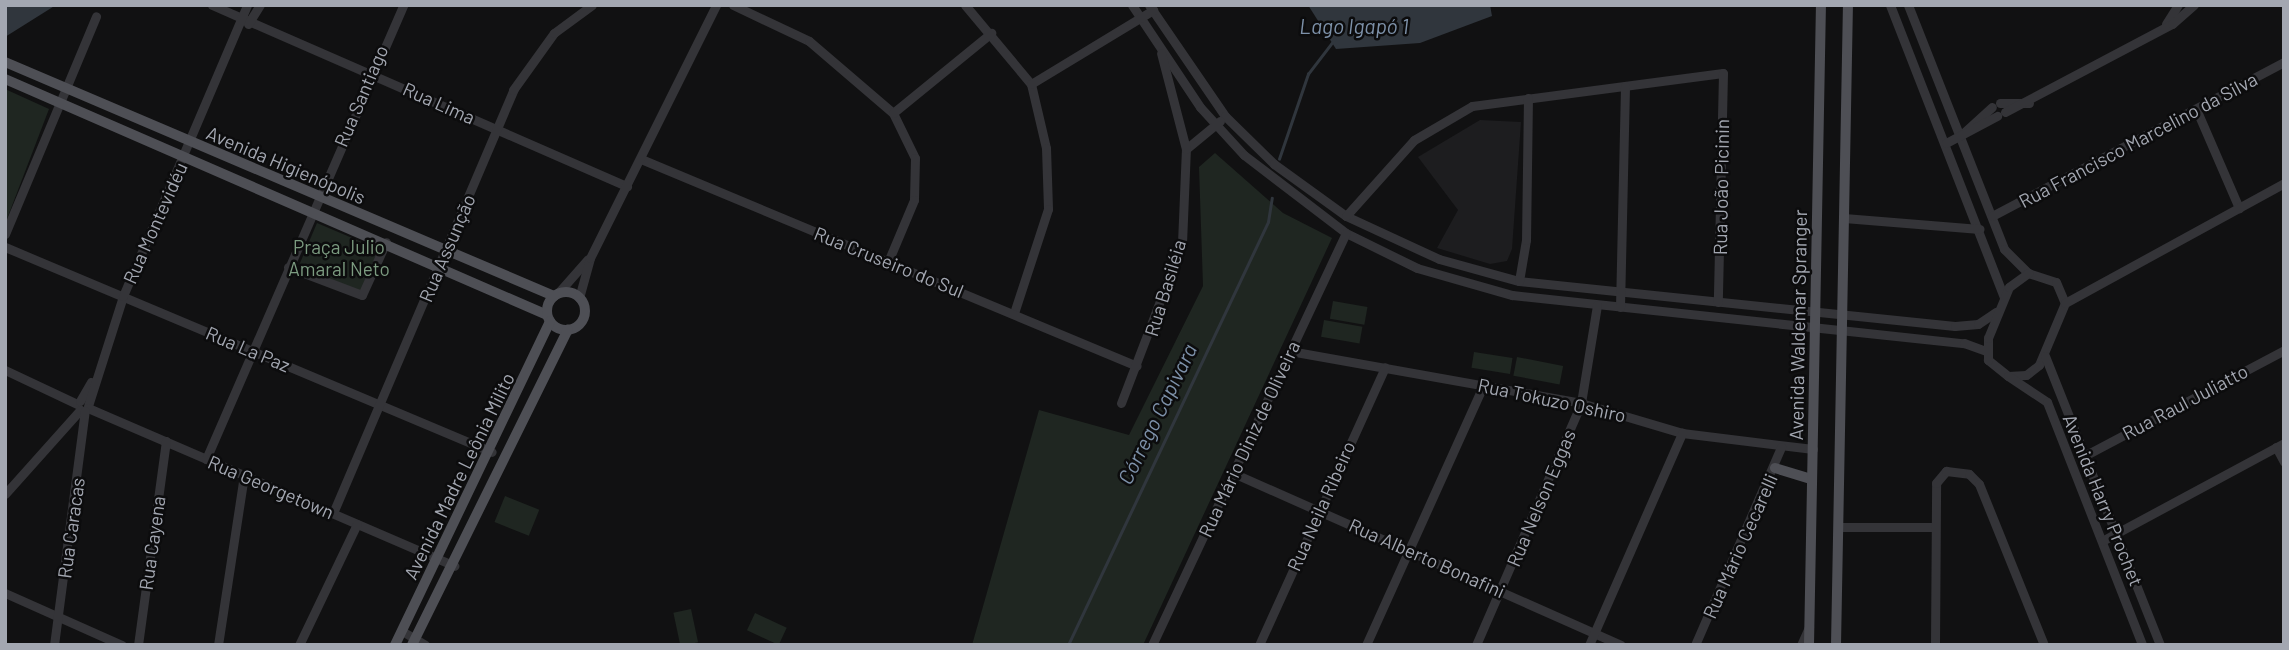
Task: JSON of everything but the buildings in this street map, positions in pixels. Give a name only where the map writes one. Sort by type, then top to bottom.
[{"type":"main road","name":"Avenida Waldemar Spranger","points":[[1809,645],[1821,5]]},
{"type":"main road","points":[[1836,645],[1848,5]]},
{"type":"main road","name":"Avenida Higienópolis","points":[[5,62],[446,252],[556,295],[579,298]]},
{"type":"main road","name":"Avenida Higienópolis","points":[[5,79],[59,105],[386,242],[568,329]]},
{"type":"main road","name":"Avenida Madre Leônia Milito","points":[[395,645],[492,452],[549,318],[556,295]]},
{"type":"main road","name":"Avenida Madre Leônia Milito","points":[[417,643],[568,329],[584,314],[579,298]]},
{"type":"main road","points":[[1775,468],[1811,479]]},
{"type":"street","name":"Rua Lima","points":[[212,5],[626,186]]},
{"type":"street","points":[[246,20],[247,5]]},
{"type":"street","points":[[246,20],[260,5]]},
{"type":"street","name":"Rua Santiago","points":[[206,459],[370,73],[403,5]]},
{"type":"street","name":"Rua Assunção","points":[[333,513],[496,129],[531,60],[554,33],[592,5]]},
{"type":"street","points":[[579,298],[590,258],[716,5]]},
{"type":"street","points":[[733,5],[809,41],[893,113],[915,169],[914,200],[888,262]]},
{"type":"street","points":[[965,5],[1031,84],[1046,148],[1048,209],[1013,313]]},
{"type":"street","points":[[1132,5],[1215,125],[1269,178],[1346,233],[1417,268],[1485,289],[1597,305],[1842,330],[1986,351]]},
{"type":"street","points":[[1890,5],[1980,229],[2004,297]]},
{"type":"street","points":[[1908,5],[2004,249],[2028,273],[2056,282],[2065,303]]},
{"type":"street","points":[[2163,27],[2177,6],[2186,16]]},
{"type":"street","points":[[1946,143],[2002,108],[2029,103],[2186,16],[2193,6]]},
{"type":"street","points":[[1031,84],[1142,18],[1151,8],[1225,116],[1310,194],[1346,216],[1412,249],[1519,281],[1970,327],[1996,312]]},
{"type":"street","points":[[5,234],[96,16]]},
{"type":"street","name":"Rua Montevidéu","points":[[7,491],[83,407],[123,296],[246,20]]},
{"type":"street","points":[[893,113],[991,33]]},
{"type":"street","name":"Rua Basiléia","points":[[1121,402],[1182,243],[1186,149],[1159,45]]},
{"type":"street","name":"Rua Francisco Marcelino da Silva","points":[[1992,216],[2197,111],[2284,62]]},
{"type":"street","name":"Rua João Picinin","points":[[1625,86],[1723,73],[1718,302]]},
{"type":"street","points":[[1346,216],[1414,139],[1472,106],[1625,86],[1620,307]]},
{"type":"street","points":[[1519,281],[1527,240],[1528,98]]},
{"type":"street","points":[[2197,111],[2239,208]]},
{"type":"street","points":[[1186,149],[1225,116]]},
{"type":"street","name":"Rua Cruseiro do Sul","points":[[640,159],[1137,366]]},
{"type":"street","points":[[2028,273],[2004,297],[1996,312],[1986,351],[1992,366],[2008,376],[2026,375],[2045,356],[2065,303],[2284,183]]},
{"type":"street","points":[[1844,218],[1980,229]]},
{"type":"street","name":"Rua Mário Diniz de Oliveira","points":[[1152,645],[1346,233]]},
{"type":"street","points":[[288,267],[362,295],[386,242]]},
{"type":"street","name":"Rua La Paz","points":[[5,247],[492,452]]},
{"type":"street","points":[[556,295],[590,258]]},
{"type":"street","name":"Rua Nelson Eggas","points":[[1476,645],[1581,402],[1597,305]]},
{"type":"street","name":"Rua Raul Juliatto","points":[[2086,455],[2284,349]]},
{"type":"street","name":"Rua Tokuzo Oshiro","points":[[1290,351],[1581,402],[1682,433],[1813,449]]},
{"type":"street","name":"Avenida Harry Prochet","points":[[2045,356],[2118,532],[2160,645]]},
{"type":"street","name":"Rua Neila Ribeiro","points":[[1259,645],[1385,367]]},
{"type":"street","name":"Rua Georgetown","points":[[5,370],[83,407],[454,566]]},
{"type":"street","name":"Avenida Harry Prochet","points":[[2008,376],[2047,402],[2142,645]]},
{"type":"street","points":[[1366,645],[1483,384]]},
{"type":"street","name":"Rua Caracas","points":[[54,645],[83,407]]},
{"type":"street","points":[[1589,645],[1682,433]]},
{"type":"street","name":"Rua Cayena","points":[[138,645],[166,441]]},
{"type":"street","points":[[2102,541],[2280,445],[2284,462]]},
{"type":"street","name":"Rua Mário Cecarelli","points":[[1695,645],[1775,468],[1781,447]]},
{"type":"street","points":[[1934,645],[1936,483],[1946,471],[1969,474],[1979,484],[2044,645]]},
{"type":"street","name":"Rua Alberto Bonafini","points":[[1233,473],[1621,645]]},
{"type":"street","points":[[218,645],[244,475]]},
{"type":"street","points":[[299,645],[357,524]]},
{"type":"street","points":[[1839,527],[1935,527]]},
{"type":"street","points":[[5,593],[122,645]]},
{"type":"street","points":[[1801,645],[1809,626]]},
{"type":"street","points":[[402,631],[417,643]]},
{"type":"shaded area","points":[[1480,120],[1521,122],[1512,249],[1507,261],[1490,264],[1437,248],[1458,210],[1418,157]]},
{"type":"green space","points":[[5,89],[49,109],[5,224]]},
{"type":"green space","points":[[1215,153],[1283,213],[1332,238],[1143,645],[972,645],[1039,410],[1129,435],[1203,286],[1199,167]]},
{"type":"green space","name":"Praça Julio Amaral Neto","points":[[317,223],[381,250],[362,294],[298,267]]},
{"type":"green space","points":[[1333,301],[1367,307],[1364,325],[1330,319]]},
{"type":"green space","points":[[1324,320],[1362,327],[1359,344],[1321,337]]},
{"type":"green space","points":[[1474,352],[1513,358],[1510,374],[1471,368]]},
{"type":"green space","points":[[1517,357],[1563,366],[1560,385],[1513,376]]},
{"type":"green space","points":[[505,496],[539,510],[529,536],[495,522]]},
{"type":"green space","points":[[691,609],[698,642],[680,645],[673,613]]},
{"type":"green space","points":[[755,613],[787,628],[779,645],[747,630]]},
{"type":"water","points":[[5,5],[56,5],[5,37]]},
{"type":"water","name":"Lago Igapó 1","points":[[1308,5],[1490,5],[1492,16],[1420,43],[1336,49]]},
{"type":"waterway","name":"Córrego Capivara","points":[[1279,159],[1308,74],[1334,40]]},
{"type":"waterway","name":"Córrego Capivara","points":[[1068,645],[1268,222],[1272,198]]}]
